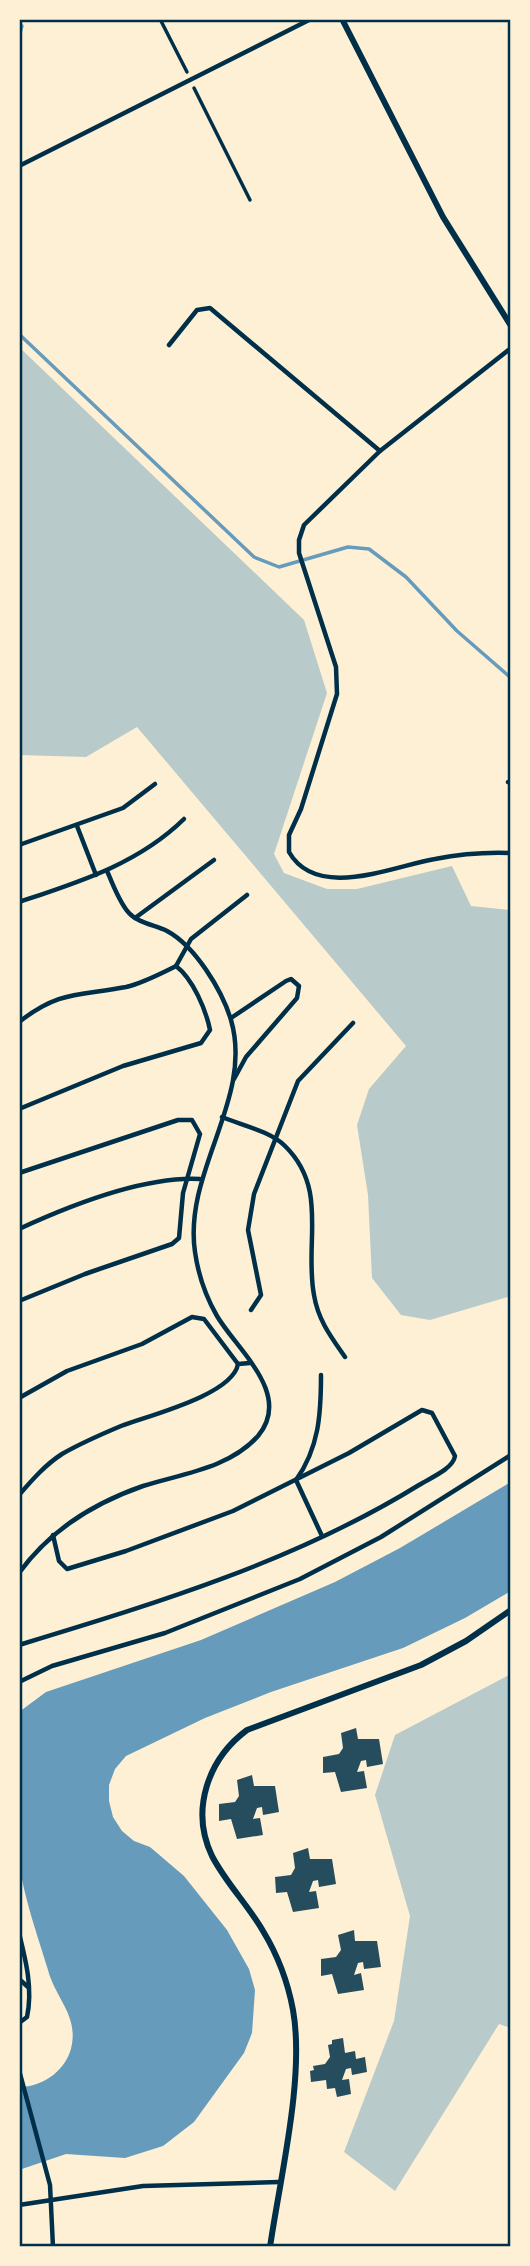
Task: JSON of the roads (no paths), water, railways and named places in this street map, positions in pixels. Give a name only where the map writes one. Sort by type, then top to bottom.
[{"type":"street","points":[[160,19],[187,72]]},
{"type":"street","points":[[19,166],[311,19]]},
{"type":"street","points":[[342,19],[443,217],[511,326]]},
{"type":"street","points":[[194,88],[250,200]]},
{"type":"street","points":[[169,345],[197,310],[210,308],[380,451]]},
{"type":"street","points":[[511,348],[380,451],[304,525],[299,540],[299,553],[336,667],[337,694],[301,808],[289,835],[289,852],[293,859],[313,873],[343,877],[435,859],[511,853]]},
{"type":"street","points":[[19,845],[123,808],[155,784]]},
{"type":"street","points":[[19,902],[107,871],[154,845],[184,819]]},
{"type":"street","points":[[77,826],[96,875]]},
{"type":"street","points":[[135,918],[214,860]]},
{"type":"street","points":[[19,1573],[53,1535],[89,1510],[118,1495],[198,1470],[247,1446],[261,1432],[268,1410],[265,1383],[216,1315],[200,1273],[193,1228],[200,1179],[231,1083],[235,1048],[231,1018],[212,982],[186,946],[168,932],[135,918],[126,909],[107,871]]},
{"type":"street","points":[[19,1022],[33,1011],[69,993],[131,985],[176,967],[191,939],[247,895]]},
{"type":"street","points":[[19,1109],[124,1066],[201,1043],[210,1030],[208,1022],[189,979],[176,967]]},
{"type":"street","points":[[231,1018],[286,981],[291,979],[299,986],[297,998],[246,1057],[231,1083]]},
{"type":"street","points":[[251,1310],[261,1296],[249,1244],[250,1213],[261,1175],[298,1081],[353,1023]]},
{"type":"street","points":[[222,1117],[276,1139],[295,1159],[311,1191],[314,1205],[310,1255],[314,1297],[326,1331],[345,1357]]},
{"type":"street","points":[[19,1173],[187,1118],[197,1124],[200,1134],[186,1178],[179,1238],[172,1244],[97,1269],[19,1301]]},
{"type":"street","points":[[19,1229],[92,1200],[158,1181],[200,1179]]},
{"type":"street","points":[[19,1398],[56,1376],[142,1344],[192,1317],[204,1320],[238,1364]]},
{"type":"street","points":[[238,1364],[251,1363]]},
{"type":"street","points":[[19,1495],[46,1466],[64,1454],[124,1425],[181,1406],[230,1378],[238,1364]]},
{"type":"street","points":[[296,1480],[309,1462],[315,1446],[319,1423],[320,1375]]},
{"type":"street","points":[[19,1645],[159,1603],[323,1536],[399,1497],[451,1465],[455,1456],[432,1413],[422,1409],[349,1453],[296,1480],[198,1524],[74,1568],[62,1566],[53,1535]]},
{"type":"street","points":[[19,1682],[52,1666],[206,1618],[300,1579],[381,1537],[511,1455]]},
{"type":"street","points":[[296,1480],[323,1536]]},
{"type":"street","points":[[270,2247],[296,2061],[293,2010],[275,1955],[264,1932],[211,1854],[202,1812],[210,1774],[230,1742],[247,1730],[421,1665],[466,1642],[511,1609]]},
{"type":"street","points":[[19,1933],[29,1987],[27,2017],[19,2023]]},
{"type":"street","points":[[19,1979],[29,1987]]},
{"type":"street","points":[[20,2071],[50,2185],[48,2200],[53,2247]]},
{"type":"street","points":[[19,2205],[143,2186],[279,2182]]},
{"type":"water","points":[[511,1482],[511,1591],[465,1618],[403,1648],[271,1692],[205,1718],[126,1756],[115,1769],[109,1785],[109,1801],[113,1817],[122,1831],[134,1841],[150,1847],[184,1876],[227,1930],[249,1969],[255,1990],[252,2033],[244,2053],[194,2122],[163,2146],[125,2158],[66,2154],[19,2170],[19,2087],[37,2084],[60,2069],[70,2053],[73,2033],[68,2015],[51,1980],[21,1874],[17,1824],[19,1712],[46,1692],[201,1640],[335,1582],[400,1548]]},
{"type":"waterway","points":[[19,24],[22,26],[19,36]]},
{"type":"waterway","points":[[19,334],[254,557],[279,567],[348,547],[369,549],[406,577],[457,631],[511,678]]},
{"type":"waterway","points":[[19,1459],[19,1466]]}]
